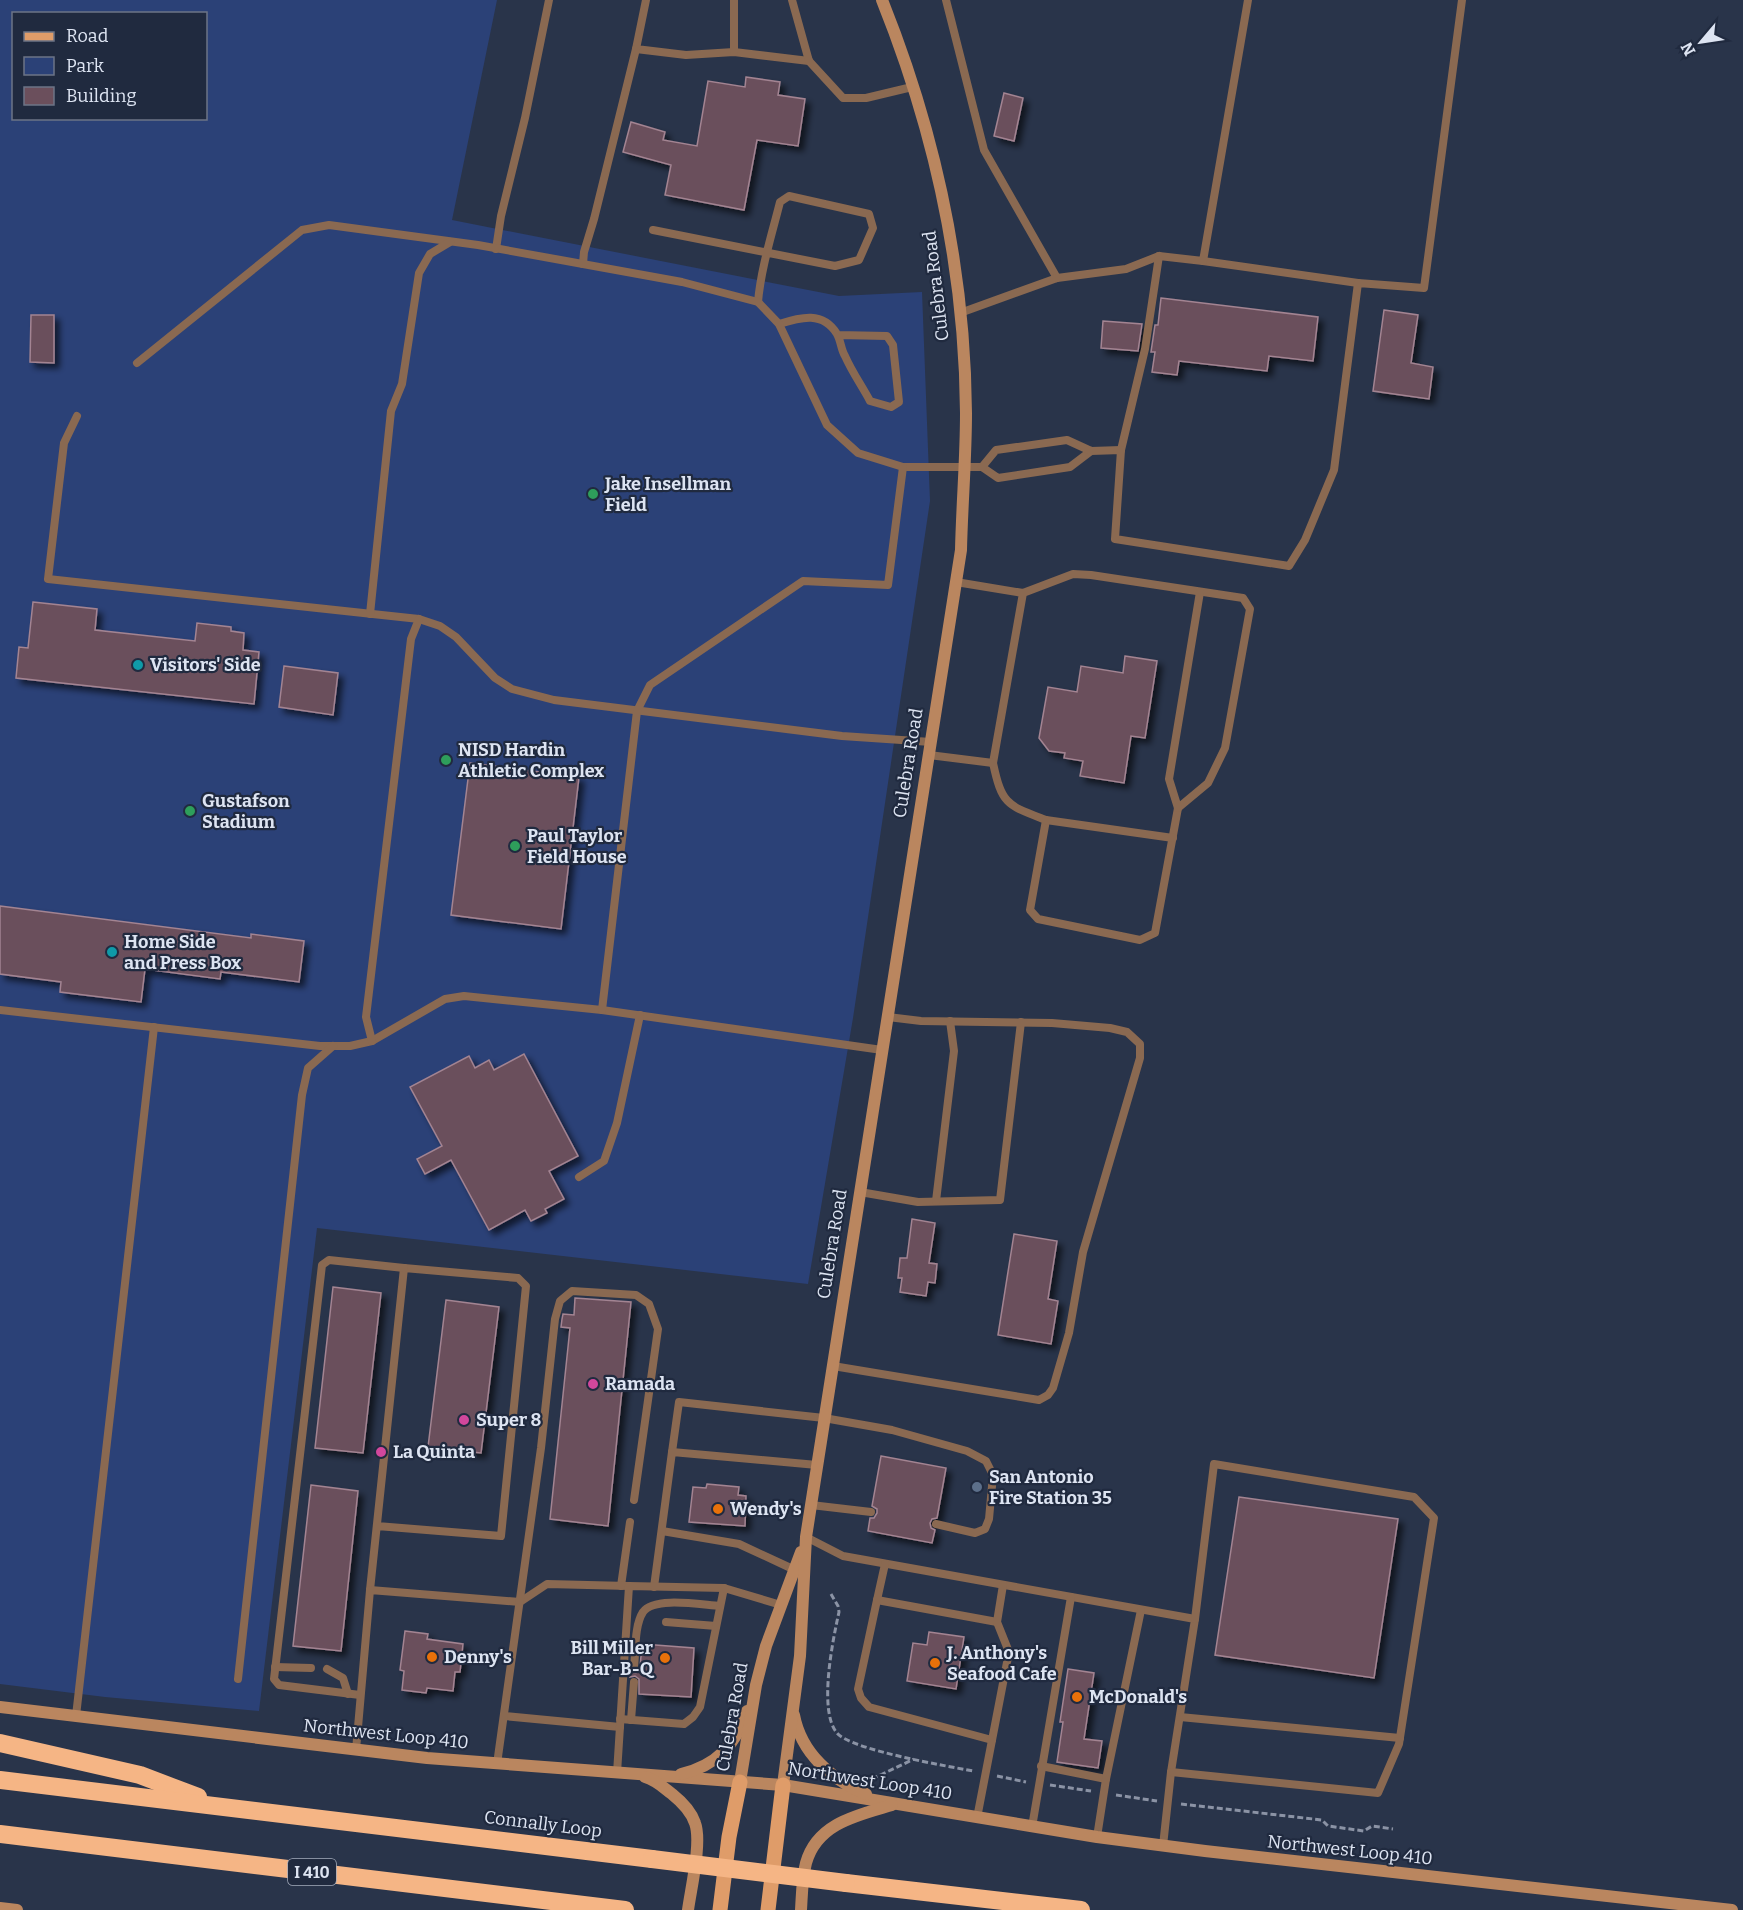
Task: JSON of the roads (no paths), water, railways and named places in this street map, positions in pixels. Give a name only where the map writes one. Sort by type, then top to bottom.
[{"type":"highway","points":[[0,1743],[140,1774],[223,1806]]},
{"type":"highway","name":"Connally Loop","points":[[0,1780],[1081,1910]]},
{"type":"highway","name":"I 410","points":[[0,1834],[625,1910]]},
{"type":"main road","name":"Culebra Road","points":[[768,1910],[800,1656],[806,1537],[961,550],[966,413],[960,312],[952,242],[938,173],[882,0]]},
{"type":"main road","name":"Culebra Road","points":[[720,1910],[729,1837],[756,1685],[766,1646],[806,1537]]},
{"type":"main road","points":[[667,1776],[694,1770],[713,1761],[726,1751],[739,1732],[756,1685]]},
{"type":"main road","name":"Northwest Loop 410","points":[[0,1707],[356,1750],[497,1764],[783,1785],[1032,1827],[1163,1846],[1338,1868],[1732,1910]]},
{"type":"main road","points":[[793,1707],[802,1740],[825,1769],[861,1792],[896,1803]]},
{"type":"main road","points":[[641,1775],[651,1779],[675,1796],[687,1808],[695,1821],[698,1838],[688,1910]]},
{"type":"main road","points":[[801,1910],[806,1862],[819,1838],[842,1821],[896,1803]]},
{"type":"main road","points":[[0,1908],[17,1910]]},
{"type":"lane","points":[[496,249],[501,216],[525,118],[549,0]]},
{"type":"lane","points":[[584,264],[584,252],[636,49],[646,0]]},
{"type":"lane","points":[[734,52],[735,0]]},
{"type":"lane","points":[[792,0],[809,61],[843,98],[866,98],[912,87]]},
{"type":"lane","points":[[946,0],[984,150],[1057,278]]},
{"type":"lane","points":[[1203,261],[1248,0]]},
{"type":"lane","points":[[960,312],[1057,278],[1126,270],[1159,256],[1358,283],[1424,288],[1462,0]]},
{"type":"lane","points":[[636,49],[687,56],[734,52],[809,61]]},
{"type":"lane","points":[[653,230],[768,253],[834,266],[859,260],[873,228],[869,214],[789,196],[780,202],[768,253],[759,287],[758,302]]},
{"type":"lane","points":[[137,363],[302,230],[329,225],[584,264],[682,282],[758,302],[779,324],[827,424],[858,453],[903,466],[982,467],[998,478],[1070,467],[1091,451]]},
{"type":"lane","points":[[370,614],[391,411],[402,384],[419,273],[430,254],[450,242]]},
{"type":"lane","points":[[1159,256],[1145,349],[1120,450],[1115,539],[1289,567],[1305,540],[1334,470],[1358,283]]},
{"type":"lane","points":[[779,324],[802,317],[814,317],[825,321],[838,335],[844,355],[870,401],[891,407],[899,402],[893,345],[887,336],[838,335]]},
{"type":"lane","points":[[77,416],[64,443],[48,579],[418,619],[440,626],[456,637],[495,678],[512,689],[554,700],[930,748],[993,763]]},
{"type":"lane","points":[[982,467],[996,450],[1067,440],[1091,451],[1120,450]]},
{"type":"lane","points":[[602,1010],[637,711],[650,685],[803,581],[888,585],[903,466]]},
{"type":"lane","points":[[956,582],[1023,593],[1073,574],[1091,575],[1243,598],[1250,609],[1225,748],[1208,783],[1178,808]]},
{"type":"lane","points":[[1046,820],[1029,910],[1038,919],[1140,940],[1155,933],[1178,808],[1169,779],[1200,592]]},
{"type":"lane","points":[[1023,593],[993,763],[999,790],[1005,799],[1017,809],[1046,820],[1173,838]]},
{"type":"lane","points":[[372,1041],[366,1017],[411,639],[418,619]]},
{"type":"lane","points":[[0,1010],[350,1046],[372,1041],[445,999],[464,996],[602,1010],[882,1050]]},
{"type":"lane","points":[[579,1177],[604,1161],[617,1123],[640,1015]]},
{"type":"lane","points":[[833,1366],[1039,1400],[1047,1395],[1053,1388],[1069,1333],[1083,1252],[1140,1058],[1140,1044],[1127,1032],[1110,1028],[1052,1023],[888,1017]]},
{"type":"lane","points":[[936,1201],[954,1051],[951,1021]]},
{"type":"lane","points":[[860,1192],[918,1202],[1000,1200],[1021,1022]]},
{"type":"lane","points":[[75,1716],[154,1027]]},
{"type":"lane","points":[[238,1679],[302,1095],[308,1068],[333,1046]]},
{"type":"lane","points":[[360,1695],[279,1685],[274,1679],[322,1265],[329,1260],[518,1278],[526,1286],[501,1536],[377,1526]]},
{"type":"lane","points":[[356,1750],[370,1590],[404,1268]]},
{"type":"lane","points":[[497,1764],[541,1448],[555,1319],[560,1300],[572,1291],[636,1295],[649,1304],[657,1329],[634,1500]]},
{"type":"lane","points":[[654,1587],[679,1402],[825,1418],[892,1430],[967,1451],[986,1461],[993,1475],[989,1519],[985,1529],[975,1533],[936,1524]]},
{"type":"lane","points":[[672,1452],[817,1465]]},
{"type":"lane","points":[[1163,1846],[1171,1772],[1195,1619],[1214,1464],[1414,1497],[1434,1518],[1400,1738],[1378,1793],[1171,1772]]},
{"type":"lane","points":[[811,1504],[871,1512]]},
{"type":"lane","points":[[617,1773],[630,1522]]},
{"type":"lane","points":[[662,1531],[739,1544],[795,1570]]},
{"type":"lane","points":[[806,1537],[843,1556],[1195,1619]]},
{"type":"lane","points":[[885,1564],[858,1689],[861,1698],[869,1707],[992,1740]]},
{"type":"lane","points":[[370,1590],[520,1602],[547,1584],[724,1588],[782,1605]]},
{"type":"lane","points":[[977,1818],[1009,1652],[997,1622],[1003,1585]]},
{"type":"lane","points":[[504,1716],[620,1723],[631,1720],[684,1724],[700,1707],[724,1588]]},
{"type":"lane","points":[[1032,1827],[1071,1597]]},
{"type":"lane","points":[[877,1600],[997,1622]]},
{"type":"lane","points":[[634,1667],[637,1632],[642,1613],[649,1605],[662,1602],[720,1606]]},
{"type":"lane","points":[[1097,1837],[1106,1779],[1141,1610]]},
{"type":"lane","points":[[666,1622],[716,1626]]},
{"type":"lane","points":[[275,1667],[311,1668]]},
{"type":"lane","points":[[327,1669],[343,1678],[348,1694]]},
{"type":"lane","points":[[631,1720],[634,1682]]},
{"type":"lane","points":[[1180,1717],[1400,1738]]},
{"type":"lane","points":[[1041,1766],[1106,1779]]},
{"type":"place","name":"Jake Insellman Field","points":[[593,494]]},
{"type":"place","name":"Visitors' Side","points":[[138,665]]},
{"type":"place","name":"NISD Hardin Athletic Complex","points":[[446,760]]},
{"type":"place","name":"Gustafson Stadium","points":[[190,811]]},
{"type":"place","name":"Paul Taylor Field House","points":[[515,846]]},
{"type":"place","name":"Home Side and Press Box","points":[[112,952]]},
{"type":"place","name":"Ramada","points":[[593,1384]]},
{"type":"place","name":"Super 8","points":[[464,1420]]},
{"type":"place","name":"La Quinta","points":[[381,1452]]},
{"type":"place","name":"San Antonio Fire Station 35","points":[[977,1487]]},
{"type":"place","name":"Wendy's","points":[[718,1509]]},
{"type":"place","name":"Denny's","points":[[432,1657]]},
{"type":"place","name":"Bill Miller Bar-B-Q","points":[[665,1658]]},
{"type":"place","name":"J. Anthony's Seafood Cafe","points":[[935,1663]]},
{"type":"place","name":"McDonald's","points":[[1077,1697]]}]
